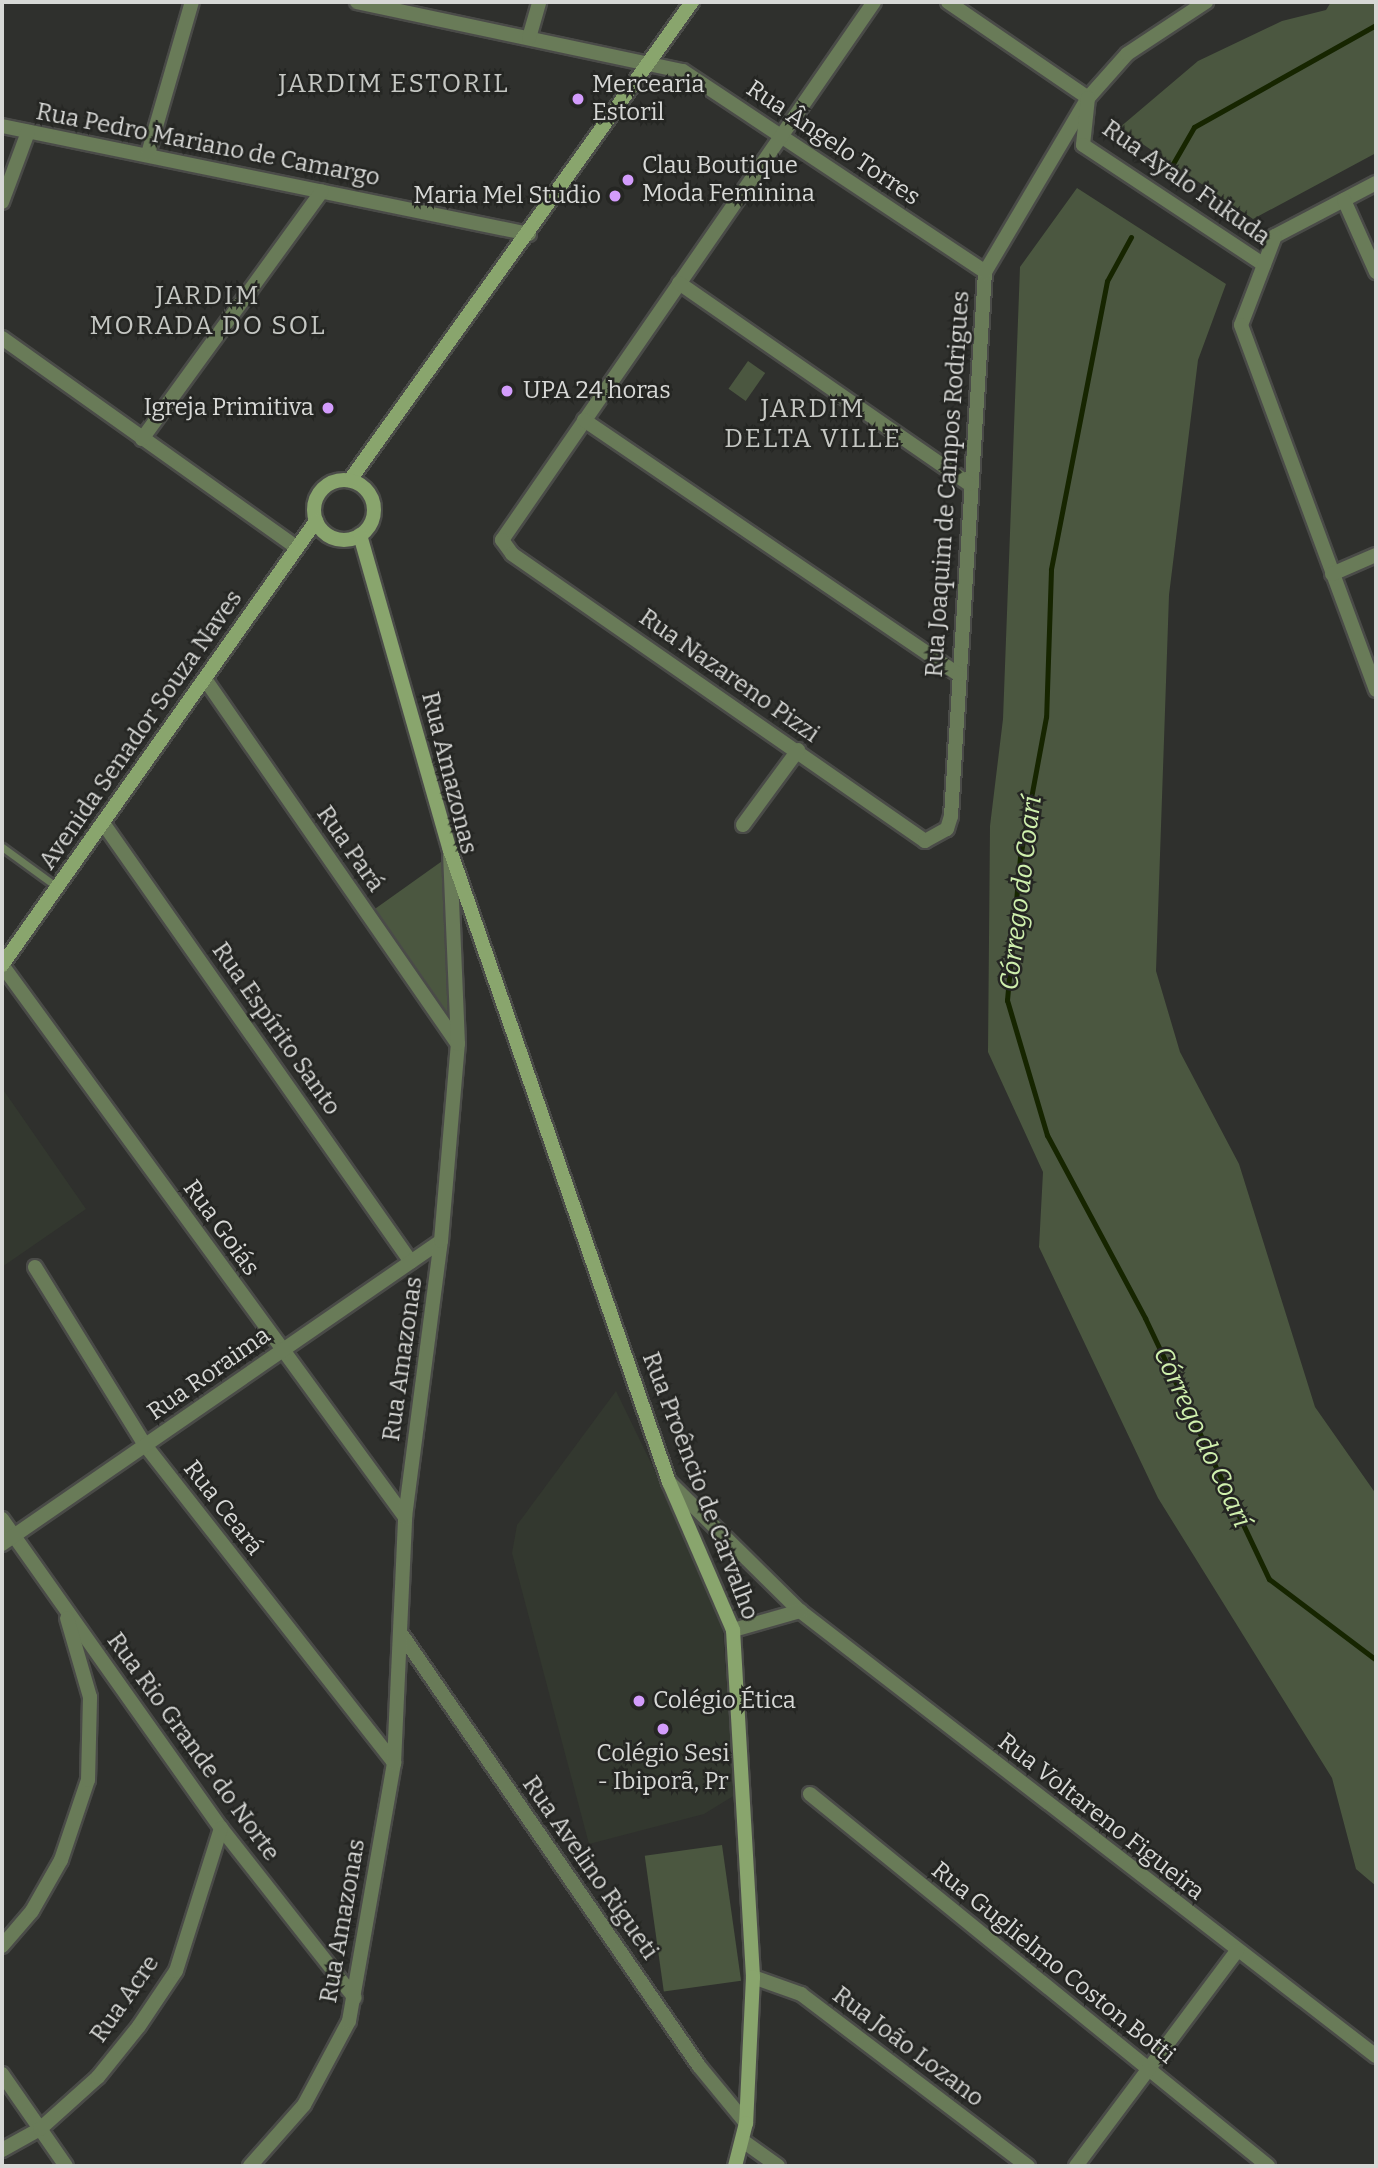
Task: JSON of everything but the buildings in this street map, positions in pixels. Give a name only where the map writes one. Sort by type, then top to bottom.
[{"type":"street","points":[[148,155],[192,2]]},
{"type":"street","points":[[529,38],[539,2]]},
{"type":"street","points":[[350,480],[372,499],[372,519],[360,535],[335,538],[316,521],[315,500],[323,488],[350,480],[529,234],[692,2]]},
{"type":"street","points":[[874,2],[784,136],[584,420],[958,674]]},
{"type":"street","name":"Rua Ayalo Fukuda","points":[[948,2],[1088,98],[1083,145],[1264,265]]},
{"type":"street","name":"Rua Joaquim de Campos Rodrigues","points":[[935,840],[951,816],[985,272],[1088,98],[1127,54],[1206,2]]},
{"type":"street","name":"Rua Ângelo Torres","points":[[367,3],[683,71],[985,272]]},
{"type":"street","name":"Rua Pedro Mariano de Camargo","points":[[2,126],[529,234]]},
{"type":"street","points":[[2,202],[28,132]]},
{"type":"street","points":[[1376,183],[1275,236],[1241,325],[1376,690]]},
{"type":"street","points":[[142,439],[322,191]]},
{"type":"street","points":[[1344,200],[1376,272]]},
{"type":"street","points":[[680,283],[970,484]]},
{"type":"street","points":[[2,338],[297,548]]},
{"type":"street","name":"Rua Nazareno Pizzi","points":[[584,420],[502,540],[512,554],[798,750],[911,832],[935,840]]},
{"type":"street","name":"Avenida Senador Souza Naves","points":[[2,965],[316,521]]},
{"type":"street","name":"Rua Amazonas","points":[[250,2166],[318,2084],[355,1998],[394,1763],[402,1635],[405,1517],[442,1241],[458,1044],[450,850],[360,535]]},
{"type":"street","points":[[1332,573],[1376,555]]},
{"type":"street","name":"Rua Pará","points":[[205,679],[458,1044]]},
{"type":"street","points":[[743,825],[798,750]]},
{"type":"street","name":"Rua Espírito Santo","points":[[103,823],[411,1262]]},
{"type":"street","name":"Rua Proêncio de Carvalho","points":[[450,850],[669,1482],[733,1630],[753,1977],[746,2123],[735,2166]]},
{"type":"street","name":"Rua Goiás","points":[[2,965],[281,1351],[405,1517]]},
{"type":"street","name":"Rua Roraima","points":[[8,1540],[442,1241]]},
{"type":"street","name":"Rua Ceará","points":[[35,1267],[145,1445],[394,1763]]},
{"type":"street","name":"Rua Voltareno Figueira","points":[[669,1482],[800,1611],[1376,2056]]},
{"type":"street","name":"Rua Rio Grande do Norte","points":[[2,1519],[8,1540],[64,1607],[221,1828],[355,1998]]},
{"type":"street","points":[[2,1945],[32,1911],[61,1860],[88,1780],[90,1697],[64,1607]]},
{"type":"street","points":[[733,1630],[800,1611]]},
{"type":"street","name":"Rua Avelino Rigueti","points":[[402,1635],[699,2066],[746,2123]]},
{"type":"street","name":"Rua Guglielmo Coston Botti","points":[[810,1794],[1268,2166]]},
{"type":"street","name":"Rua Acre","points":[[2,2150],[40,2129],[98,2077],[176,1971],[221,1828]]},
{"type":"street","points":[[1076,2166],[1151,2072],[1237,1951]]},
{"type":"street","name":"Rua João Lozano","points":[[753,1977],[801,1994],[1028,2166]]},
{"type":"street","points":[[2,2074],[66,2166]]},
{"type":"street","points":[[743,2141],[778,2166]]},
{"type":"lane","points":[[2,847],[57,887]]},
{"type":"shaded area","points":[[2,1088],[86,1209],[2,1267]]},
{"type":"shaded area","name":"Colégio Ética","points":[[616,1391],[721,1607],[735,1795],[704,1814],[589,1844],[512,1553],[517,1525]]},
{"type":"green space","points":[[1331,2],[1376,2],[1376,153],[1253,219],[1119,128],[1198,61],[1282,21],[1326,10]]},
{"type":"green space","points":[[1077,188],[1226,284],[1198,360],[1169,595],[1156,971],[1180,1052],[1239,1164],[1315,1407],[1376,1494],[1376,1886],[1356,1869],[1332,1778],[1158,1498],[1039,1247],[1043,1172],[988,1052],[990,826],[1003,719],[1020,267]]},
{"type":"green space","points":[[748,361],[765,373],[746,401],[728,389]]},
{"type":"green space","points":[[445,859],[448,1017],[372,911]]},
{"type":"green space","points":[[722,1845],[741,1981],[664,1992],[645,1856]]},
{"type":"waterway","name":"Córrego do Coarí","points":[[1167,174],[1194,127],[1376,25]]},
{"type":"waterway","name":"Córrego do Coarí","points":[[1131,237],[1107,281],[1051,570],[1046,717],[1020,857],[1007,1000],[1047,1135],[1145,1318],[1269,1579],[1376,1660]]},
{"type":"place","name":"Mercearia Estoril","points":[[578,99]]},
{"type":"place","name":"Clau Boutique Moda Feminina","points":[[628,180]]},
{"type":"place","name":"Maria Mel Studio","points":[[615,196]]},
{"type":"place","name":"UPA 24 horas","points":[[507,391]]},
{"type":"place","name":"Igreja Primitiva","points":[[328,408]]},
{"type":"place","name":"Colégio Ética","points":[[639,1701]]},
{"type":"place","name":"Colégio Sesi - Ibiporã, Pr","points":[[663,1729]]},
{"type":"district","name":"JARDIM ESTORIL","points":[[394,84]]},
{"type":"district","name":"JARDIM MORADA DO SOL","points":[[208,311]]},
{"type":"district","name":"JARDIM DELTA VILLE","points":[[813,424]]}]
